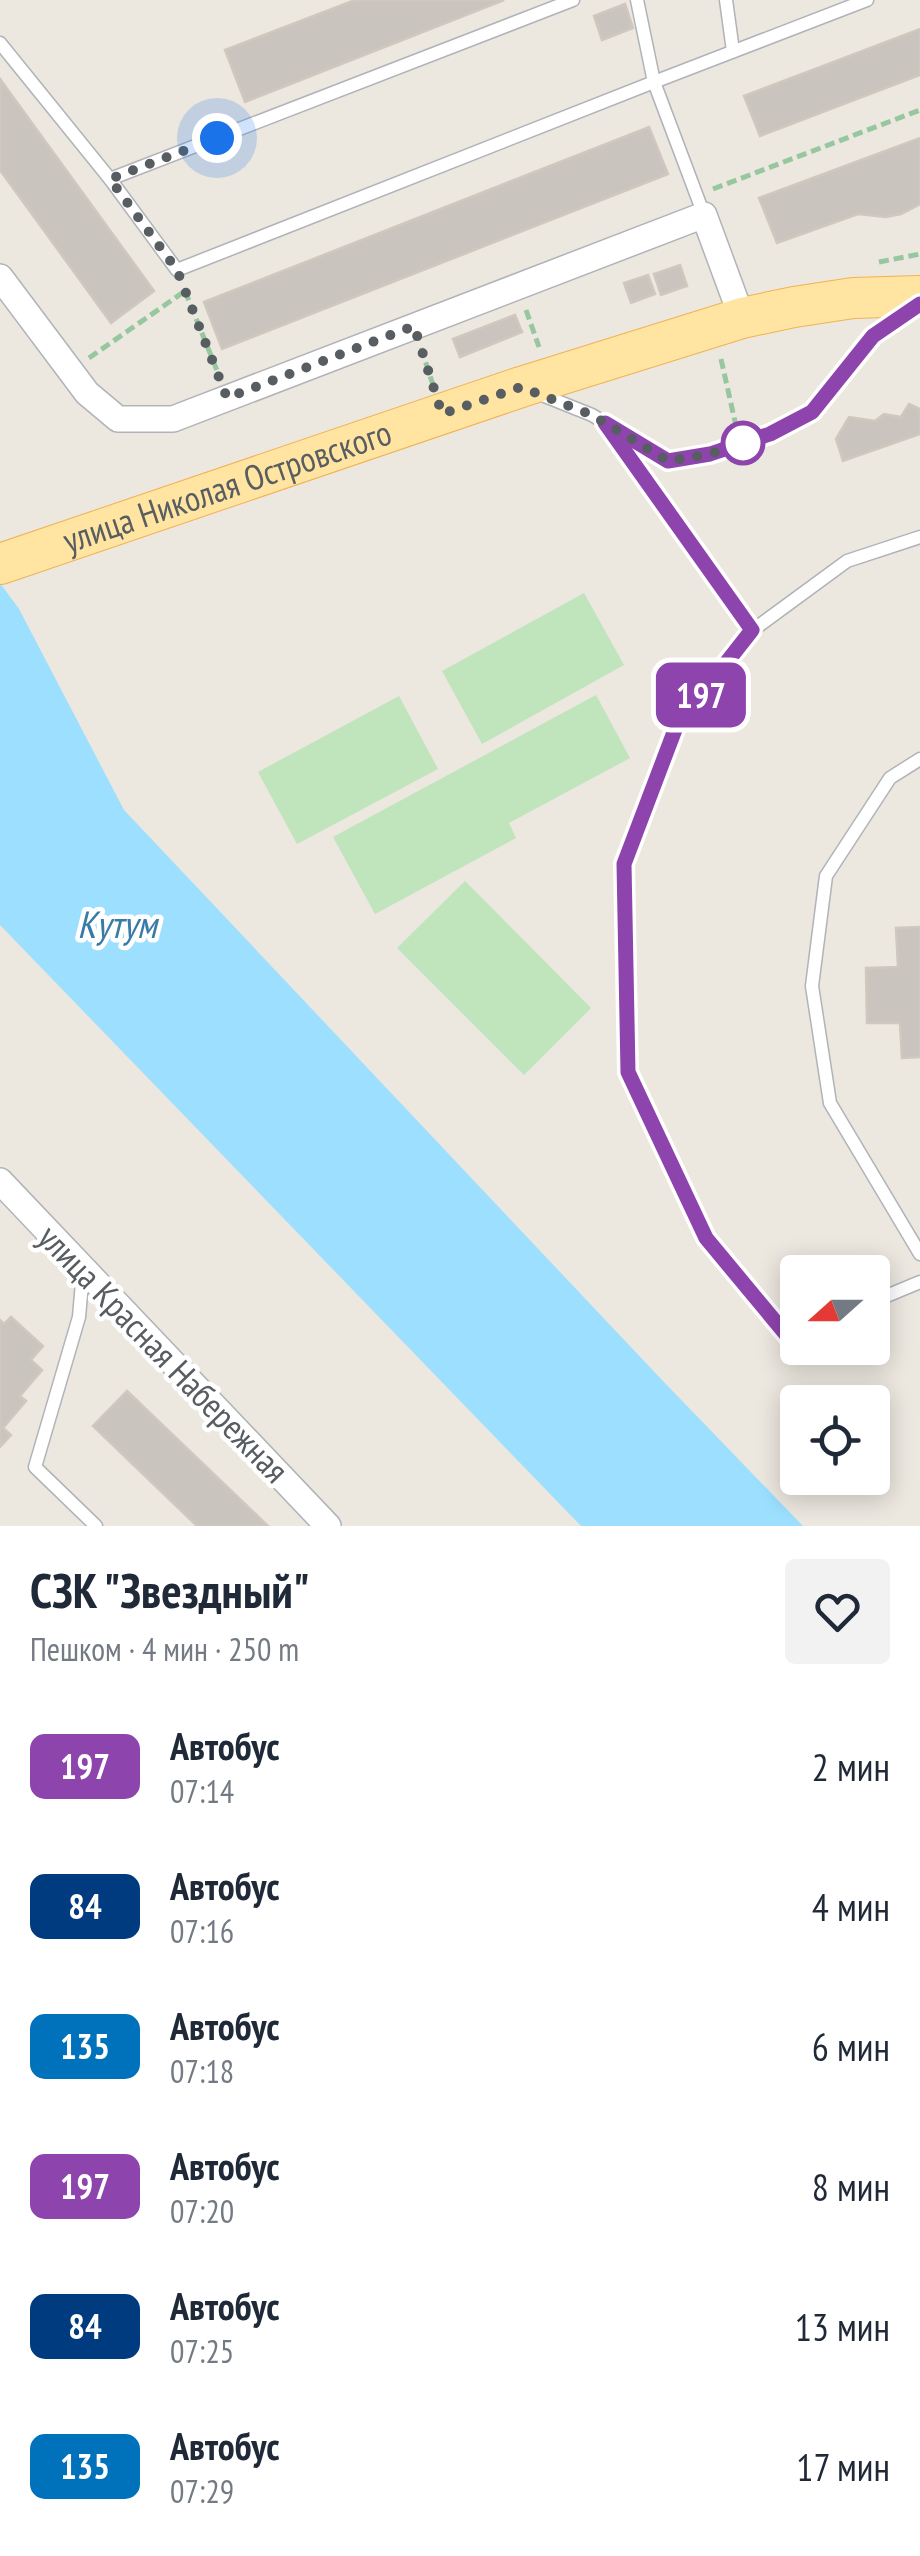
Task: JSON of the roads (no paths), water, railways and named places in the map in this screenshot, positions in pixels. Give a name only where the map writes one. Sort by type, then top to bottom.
[{"type":"main road","name":"улица Николая Островского","points":[[0,564],[442,414],[531,371],[794,306],[853,298],[920,300]]},
{"type":"street","points":[[0,277],[87,393],[118,419],[172,419],[517,286],[700,205],[728,322]]},
{"type":"street","name":"улица Красная Набережная","points":[[0,1181],[328,1526]]},
{"type":"lane","points":[[110,179],[573,0]]},
{"type":"lane","points":[[637,0],[654,82],[700,205]]},
{"type":"lane","points":[[726,0],[733,51]]},
{"type":"lane","points":[[0,42],[177,270],[867,0]]},
{"type":"lane","points":[[531,371],[592,415],[668,461],[710,454],[770,434],[812,412],[873,336],[920,300]]},
{"type":"lane","points":[[605,423],[752,630]]},
{"type":"lane","points":[[780,1327],[706,1238],[628,1072],[624,864],[676,727],[752,630],[847,561],[920,537]]},
{"type":"lane","points":[[920,759],[890,778],[826,876],[812,986],[830,1104],[920,1254]]},
{"type":"lane","points":[[83,1271],[79,1317],[34,1467],[96,1526]]},
{"type":"lane","points":[[890,1294],[920,1282]]},
{"type":"water","name":"Кутум","points":[[0,583],[19,609],[124,810],[803,1526],[581,1526],[0,925]]}]
